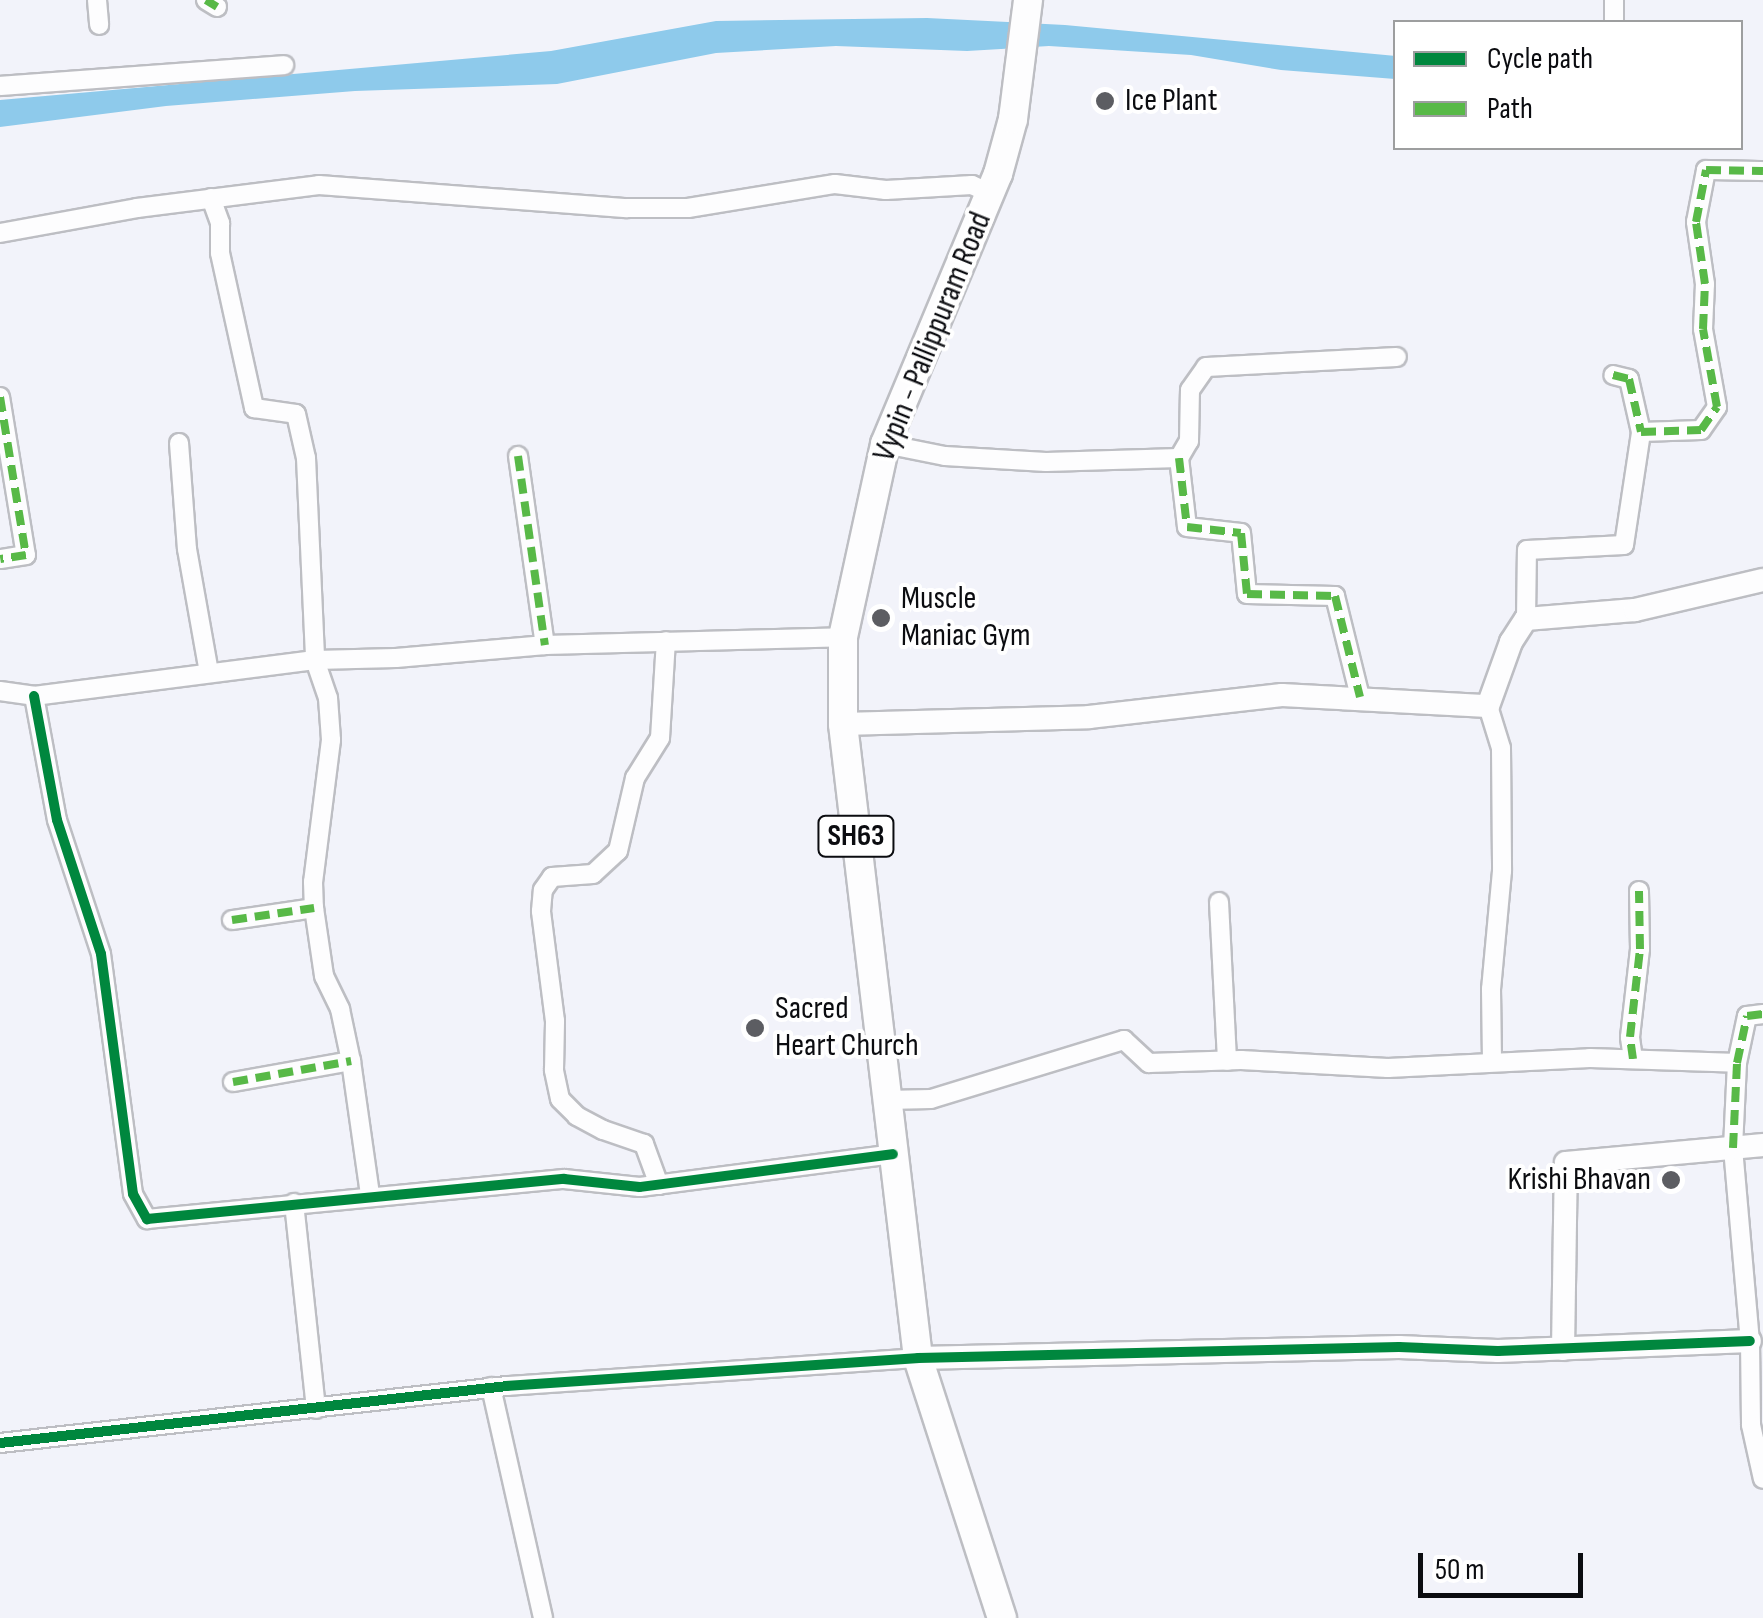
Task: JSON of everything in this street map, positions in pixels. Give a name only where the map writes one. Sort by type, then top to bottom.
[{"type":"main road","name":"Vypin - Pallippuram Road","points":[[1002,1618],[918,1358],[843,724],[844,638],[886,444],[991,194],[1013,119],[1028,0]]},
{"type":"street","points":[[97,0],[100,25]]},
{"type":"street","points":[[0,86],[284,66]]},
{"type":"street","points":[[1641,432],[1701,430],[1716,406],[1704,329],[1705,284],[1696,222],[1706,170],[1763,170]]},
{"type":"street","points":[[0,233],[210,198],[319,185],[673,208],[835,184],[886,190],[972,185],[991,194]]},
{"type":"street","points":[[210,198],[220,222],[220,253],[254,408],[296,414],[306,458],[315,660],[328,698],[331,740],[313,882],[314,908],[324,976],[340,1009],[351,1061],[370,1194]]},
{"type":"street","points":[[1360,697],[1334,596],[1248,594],[1241,533],[1187,527],[1180,458],[1189,440],[1190,390],[1206,367],[1397,357]]},
{"type":"street","points":[[1492,1062],[1490,989],[1502,870],[1501,748],[1488,706],[1511,642],[1526,619],[1527,550],[1624,545],[1641,432],[1629,378],[1613,375]]},
{"type":"street","points":[[0,398],[26,556],[0,559]]},
{"type":"street","points":[[179,443],[187,549],[209,673]]},
{"type":"street","points":[[886,444],[945,456],[1046,462],[1180,458]]},
{"type":"street","points":[[518,456],[546,645]]},
{"type":"street","points":[[1526,619],[1635,610],[1763,580]]},
{"type":"street","points":[[2,686],[34,696],[315,660],[396,658],[546,645],[844,638]]},
{"type":"street","points":[[660,1184],[644,1144],[603,1130],[560,1099],[554,1070],[556,1021],[541,911],[543,890],[552,877],[593,874],[618,851],[636,778],[660,738],[666,642]]},
{"type":"street","points":[[843,724],[1089,717],[1282,695],[1488,706]]},
{"type":"street","points":[[34,696],[57,820],[101,954],[133,1194],[147,1220],[370,1194],[564,1179],[660,1184],[893,1154]]},
{"type":"street","points":[[1633,1059],[1630,1037],[1638,981],[1639,891]]},
{"type":"street","points":[[1219,902],[1227,1061]]},
{"type":"street","points":[[232,920],[314,908]]},
{"type":"street","points":[[1763,1014],[1747,1016],[1737,1063],[1734,1148],[1750,1341],[1751,1425],[1763,1480]]},
{"type":"street","points":[[886,1100],[931,1099],[1124,1040],[1149,1063],[1227,1061],[1388,1068],[1633,1059],[1737,1063]]},
{"type":"street","points":[[232,1082],[351,1061]]},
{"type":"street","points":[[1563,1349],[1566,1163],[1763,1145]]},
{"type":"street","points":[[294,1202],[316,1408]]},
{"type":"street","points":[[0,1443],[491,1388],[918,1358],[1399,1346],[1563,1349],[1750,1341]]},
{"type":"street","points":[[491,1388],[543,1618]]},
{"type":"water","points":[[927,18],[1065,25],[1393,56],[1393,79],[1281,70],[1191,55],[1049,46],[967,51],[836,46],[716,53],[557,84],[355,91],[166,106],[0,127],[0,100],[551,51],[716,21]]},
{"type":"marked path","points":[[206,0],[217,7]]},
{"type":"marked path","points":[[1613,375],[1629,379],[1641,432],[1701,430],[1717,407],[1703,329],[1705,284],[1696,222],[1706,170],[1763,171]]},
{"type":"marked path","points":[[0,397],[26,555],[0,559]]},
{"type":"marked path","points":[[518,456],[545,645]]},
{"type":"marked path","points":[[1179,458],[1187,527],[1241,533],[1247,594],[1335,596],[1360,697]]},
{"type":"marked path","points":[[1633,1059],[1630,1037],[1640,949],[1639,891]]},
{"type":"marked path","points":[[232,920],[314,908]]},
{"type":"marked path","points":[[1733,1148],[1737,1063],[1747,1016],[1763,1014]]},
{"type":"marked path","points":[[233,1082],[351,1061]]},
{"type":"cycle path","points":[[34,696],[57,820],[101,954],[133,1194],[147,1219],[564,1179],[640,1187],[893,1154]]},
{"type":"cycle path","points":[[0,1443],[507,1386],[918,1358],[1399,1347],[1498,1351],[1750,1341]]},
{"type":"place","name":"Ice Plant","points":[[1105,101]]},
{"type":"place","name":"Muscle Maniac Gym","points":[[881,618]]},
{"type":"place","name":"Sacred Heart Church","points":[[755,1028]]},
{"type":"place","name":"Krishi Bhavan","points":[[1671,1180]]}]
